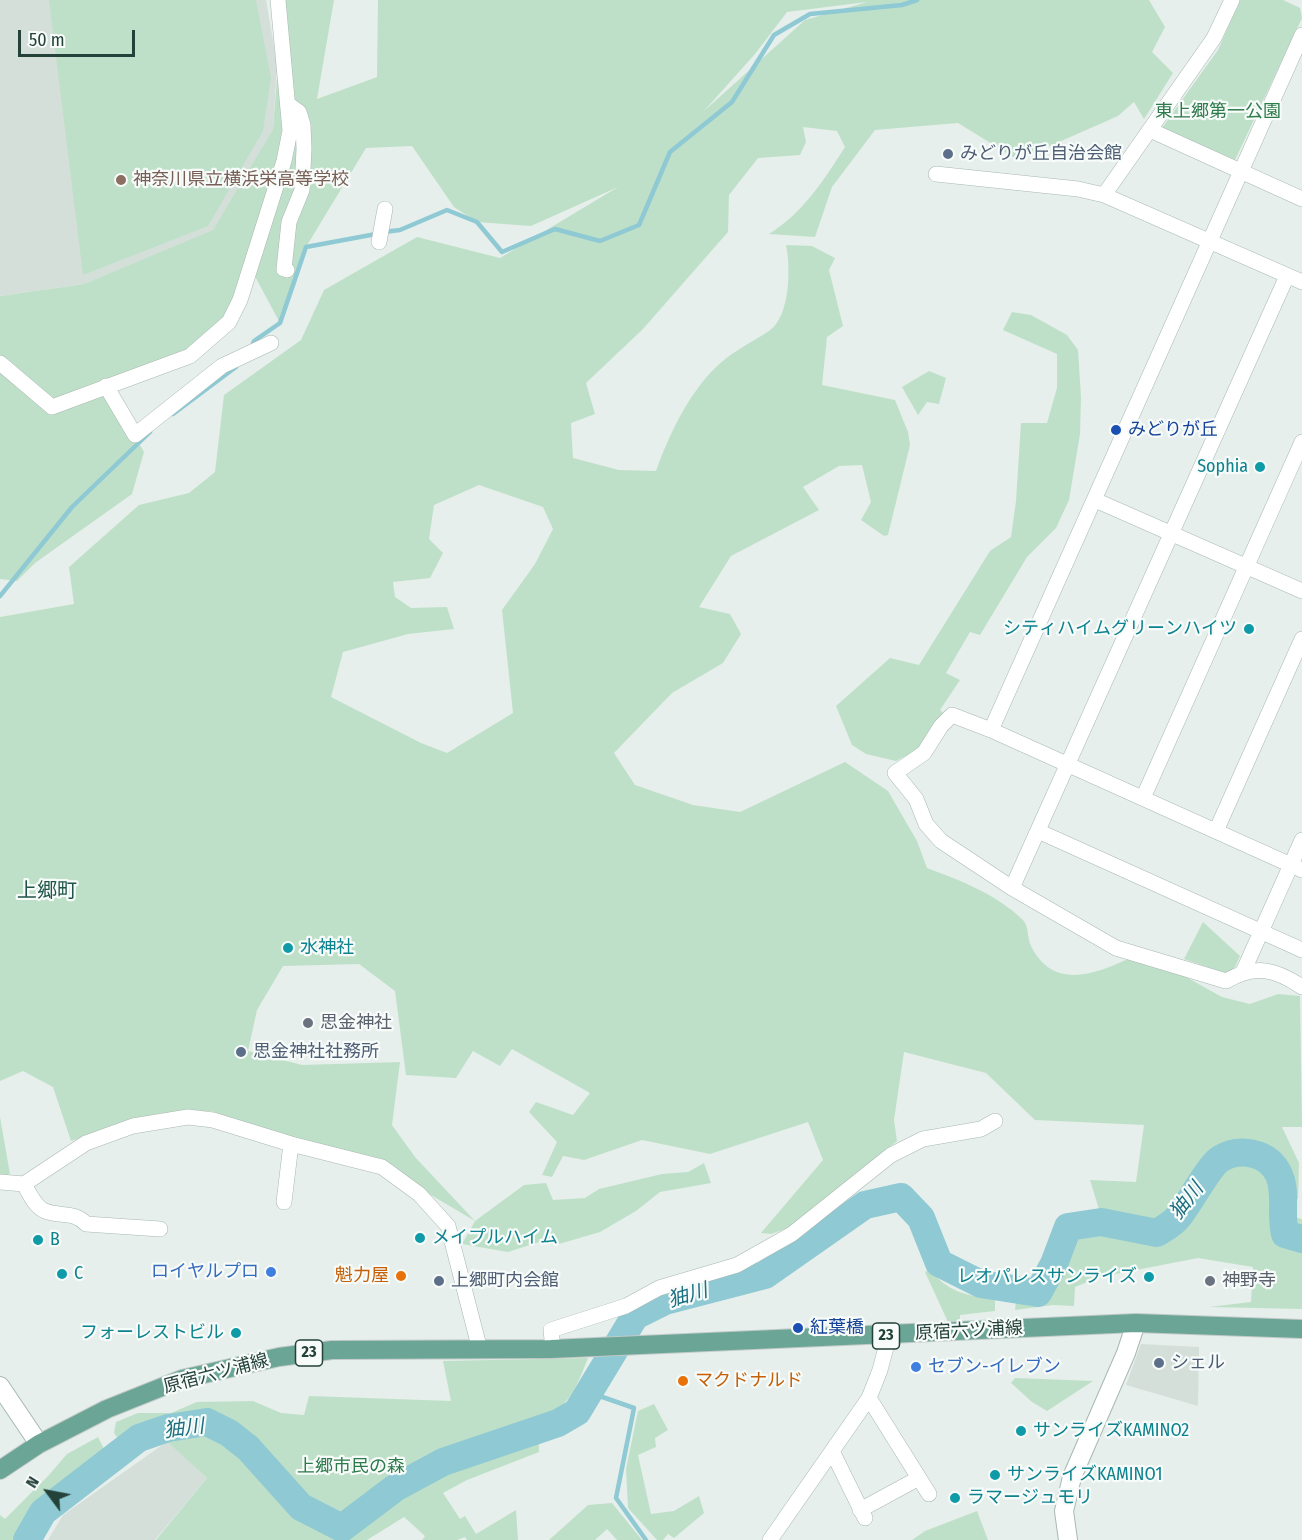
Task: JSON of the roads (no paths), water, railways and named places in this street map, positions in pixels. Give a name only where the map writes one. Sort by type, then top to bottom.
[{"type":"main road","name":"原宿六ツ浦線","points":[[0,1470],[39,1444],[107,1409],[182,1379],[279,1357],[332,1350],[381,1347],[480,1350],[637,1346],[1136,1323],[1302,1329]]},
{"type":"street","points":[[0,363],[52,407],[190,356],[229,322],[240,300],[284,161],[290,131],[278,0]]},
{"type":"street","points":[[1104,195],[1214,38],[1232,0]]},
{"type":"street","points":[[991,730],[1302,35]]},
{"type":"street","points":[[287,270],[284,269],[289,222],[302,190],[304,149],[299,112],[288,104]]},
{"type":"street","points":[[1150,130],[1302,199]]},
{"type":"street","points":[[936,174],[1078,189],[1104,195],[1302,282]]},
{"type":"street","points":[[379,241],[383,216]]},
{"type":"street","points":[[1012,888],[1287,276]]},
{"type":"street","points":[[106,386],[135,435],[222,366],[266,346]]},
{"type":"street","points":[[1143,798],[1302,442]]},
{"type":"street","points":[[1095,500],[1302,591]]},
{"type":"street","points":[[1216,831],[1302,639]]},
{"type":"street","points":[[1296,868],[991,730],[952,715],[941,726],[924,753],[895,773],[916,799],[926,824],[941,841],[1012,888],[1116,948],[1226,981],[1242,972],[1264,970],[1284,975],[1302,987]]},
{"type":"street","points":[[1038,831],[1302,950]]},
{"type":"street","points":[[1242,972],[1296,868],[1302,840]]},
{"type":"street","points":[[0,1182],[24,1184],[86,1143],[132,1126],[188,1117],[213,1120],[291,1144],[382,1167],[419,1194],[448,1226],[480,1350]]},
{"type":"street","points":[[554,1348],[551,1330],[626,1306],[659,1288],[737,1265],[792,1234],[891,1155],[923,1139],[981,1129],[995,1121]]},
{"type":"street","points":[[284,1202],[291,1144]]},
{"type":"street","points":[[24,1184],[34,1201],[44,1210],[78,1215],[86,1224],[160,1229]]},
{"type":"street","points":[[1068,1540],[1064,1511],[1072,1477],[1126,1353],[1136,1323]]},
{"type":"street","points":[[770,1540],[869,1398],[880,1370],[889,1336]]},
{"type":"street","points":[[0,1386],[39,1444]]},
{"type":"street","points":[[869,1398],[929,1494]]},
{"type":"street","points":[[832,1452],[863,1514],[919,1478]]},
{"type":"waterway","points":[[384,232],[400,230],[447,210],[477,222],[502,252],[555,229],[600,241],[639,225],[670,152],[732,102],[774,35],[810,14],[902,5],[917,0]]},
{"type":"waterway","points":[[252,346],[254,341],[280,323],[306,247],[376,234]]},
{"type":"waterway","points":[[173,414],[236,367]]},
{"type":"waterway","points":[[0,596],[72,507],[150,432]]},
{"type":"waterway","name":"㹨川","points":[[27,1540],[43,1512],[139,1438],[168,1428],[207,1422],[229,1433],[248,1448],[301,1507],[342,1528],[395,1488],[443,1462],[558,1423],[577,1412],[635,1316],[665,1301],[765,1275],[865,1205],[901,1197],[921,1218],[939,1263],[981,1284],[1038,1293],[1054,1264],[1068,1227],[1101,1222],[1157,1233],[1177,1219],[1215,1163],[1228,1155],[1245,1153],[1261,1157],[1274,1167],[1283,1189],[1285,1234],[1302,1239]]},
{"type":"waterway","points":[[588,1392],[634,1408],[616,1498],[646,1540]]},
{"type":"place","name":"みどりが丘自治会館","points":[[948,154]]},
{"type":"place","name":"神奈川県立横浜栄高等学校","points":[[121,180]]},
{"type":"place","name":"みどりが丘","points":[[1116,430]]},
{"type":"place","name":"Sophia","points":[[1260,467]]},
{"type":"place","name":"シティハイムグリーンハイツ","points":[[1249,629]]},
{"type":"place","name":"水神社","points":[[288,948]]},
{"type":"place","name":"思金神社","points":[[308,1023]]},
{"type":"place","name":"思金神社社務所","points":[[241,1052]]},
{"type":"place","name":"メイプルハイム","points":[[420,1238]]},
{"type":"place","name":"B","points":[[38,1240]]},
{"type":"place","name":"ロイヤルプロ","points":[[271,1272]]},
{"type":"place","name":"C","points":[[62,1274]]},
{"type":"place","name":"魁力屋","points":[[401,1276]]},
{"type":"place","name":"レオパレスサンライズ","points":[[1149,1277]]},
{"type":"place","name":"上郷町内会館","points":[[439,1281]]},
{"type":"place","name":"神野寺","points":[[1210,1281]]},
{"type":"place","name":"紅葉橋","points":[[798,1328]]},
{"type":"place","name":"フォーレストビル","points":[[236,1333]]},
{"type":"place","name":"シェル","points":[[1159,1363]]},
{"type":"place","name":"セブン-イレブン","points":[[916,1367]]},
{"type":"place","name":"マクドナルド","points":[[683,1381]]},
{"type":"place","name":"サンライズKAMINO2","points":[[1021,1431]]},
{"type":"place","name":"サンライズKAMINO1","points":[[995,1475]]},
{"type":"place","name":"ラマージュモリ","points":[[955,1498]]},
{"type":"district","name":"上郷町","points":[[47,891]]},
{"type":"park label","name":"東上郷第一公園","points":[[1218,112]]},
{"type":"park label","name":"上郷市民の森","points":[[351,1467]]}]
